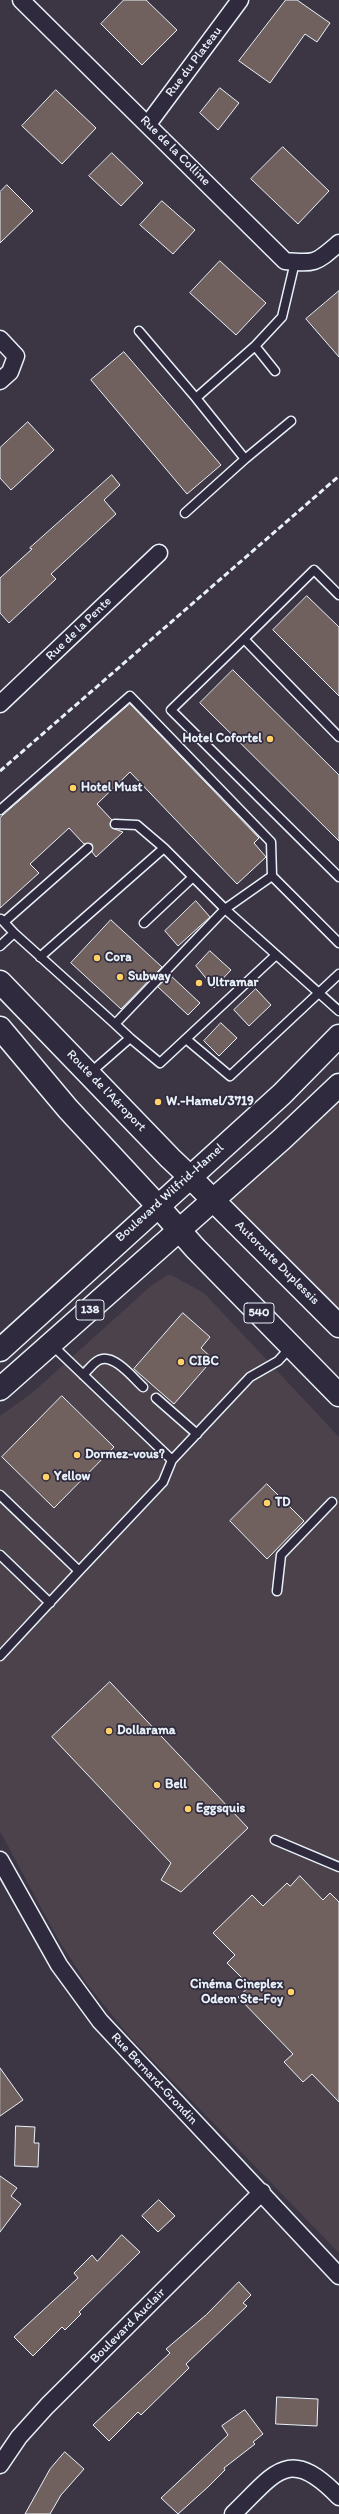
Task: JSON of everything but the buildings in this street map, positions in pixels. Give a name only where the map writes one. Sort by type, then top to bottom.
[{"type":"main road","name":"Route de l'Aéroport","points":[[0,982],[170,1158],[214,1200]]},
{"type":"main road","points":[[0,1028],[68,1109],[157,1205]]},
{"type":"main road","name":"Boulevard Wilfrid-Hamel","points":[[0,1350],[157,1205],[282,1094],[339,1036]]},
{"type":"main road","name":"138","points":[[0,1389],[180,1231],[339,1085]]},
{"type":"main road","name":"Autoroute Duplessis","points":[[214,1200],[339,1326]]},
{"type":"main road","name":"540","points":[[157,1205],[180,1231],[339,1395]]},
{"type":"street","name":"Rue de la Colline","points":[[21,0],[285,260],[310,264],[320,260],[339,243]]},
{"type":"street","name":"Rue du Plateau","points":[[148,124],[240,0]]},
{"type":"street","points":[[0,339],[16,356],[10,372],[0,381]]},
{"type":"street","name":"Rue de la Pente","points":[[0,704],[159,553]]},
{"type":"street","name":"Rue Bernard-Grondin","points":[[0,1860],[41,1935],[82,1998],[121,2045],[262,2192],[339,2276]]},
{"type":"street","name":"Boulevard Auclair","points":[[0,2465],[19,2437],[47,2406],[262,2192]]},
{"type":"street","points":[[233,2514],[278,2471],[304,2469],[315,2474],[339,2497]]},
{"type":"lane","points":[[196,398],[255,346],[282,317],[295,262]]},
{"type":"lane","points":[[139,331],[245,459]]},
{"type":"lane","points":[[255,346],[275,371]]},
{"type":"lane","points":[[185,513],[245,459],[291,421]]},
{"type":"lane","points":[[339,595],[314,570],[171,710],[339,877]]},
{"type":"lane","points":[[244,638],[339,737]]},
{"type":"lane","points":[[0,810],[130,696],[271,842],[272,876],[339,943]]},
{"type":"lane","points":[[115,824],[137,825],[164,848],[225,909],[339,1010]]},
{"type":"lane","points":[[88,848],[2,920],[40,957],[160,1063],[276,955]]},
{"type":"lane","points":[[40,957],[164,848]]},
{"type":"lane","points":[[116,1024],[225,909],[272,876]]},
{"type":"lane","points":[[144,923],[193,877]]},
{"type":"lane","points":[[0,946],[14,933]]},
{"type":"lane","points":[[186,1039],[230,1076],[320,994],[339,974]]},
{"type":"lane","points":[[89,1073],[130,1038]]},
{"type":"lane","points":[[51,1344],[172,1460]]},
{"type":"lane","points":[[0,1656],[163,1482],[172,1460],[250,1377],[278,1361],[292,1347]]},
{"type":"lane","points":[[83,1375],[100,1360],[105,1359],[114,1361],[143,1387]]},
{"type":"lane","points":[[156,1398],[197,1434]]},
{"type":"lane","points":[[0,1495],[79,1571]]},
{"type":"lane","points":[[277,1591],[281,1555],[332,1502]]},
{"type":"lane","points":[[0,1555],[50,1603]]},
{"type":"lane","points":[[275,1840],[339,1867]]},
{"type":"shaded area","points":[[339,1085],[339,1326],[214,1201]]},
{"type":"shaded area","points":[[168,1275],[171,1275],[204,1293],[339,1437],[339,2253],[129,2036],[87,1984],[58,1939],[0,1831],[0,1416],[32,1393],[152,1285]]},
{"type":"railway","points":[[0,771],[339,476]]},
{"type":"place","name":"Hotel Cofortel","points":[[270,739]]},
{"type":"place","name":"Hotel Must","points":[[73,788]]},
{"type":"place","name":"Cora","points":[[97,958]]},
{"type":"place","name":"Subway","points":[[120,977]]},
{"type":"place","name":"Ultramar","points":[[199,983]]},
{"type":"place","name":"W.-Hamel/3719","points":[[158,1102]]},
{"type":"place","name":"CIBC","points":[[181,1362]]},
{"type":"place","name":"Dormez-vous?","points":[[77,1455]]},
{"type":"place","name":"Yellow","points":[[46,1477]]},
{"type":"place","name":"TD","points":[[267,1503]]},
{"type":"place","name":"Dollarama","points":[[109,1731]]},
{"type":"place","name":"Bell","points":[[157,1785]]},
{"type":"place","name":"Eggsquis","points":[[188,1809]]},
{"type":"place","name":"Cinéma Cineplex Odeon Ste-Foy","points":[[291,1992]]}]
